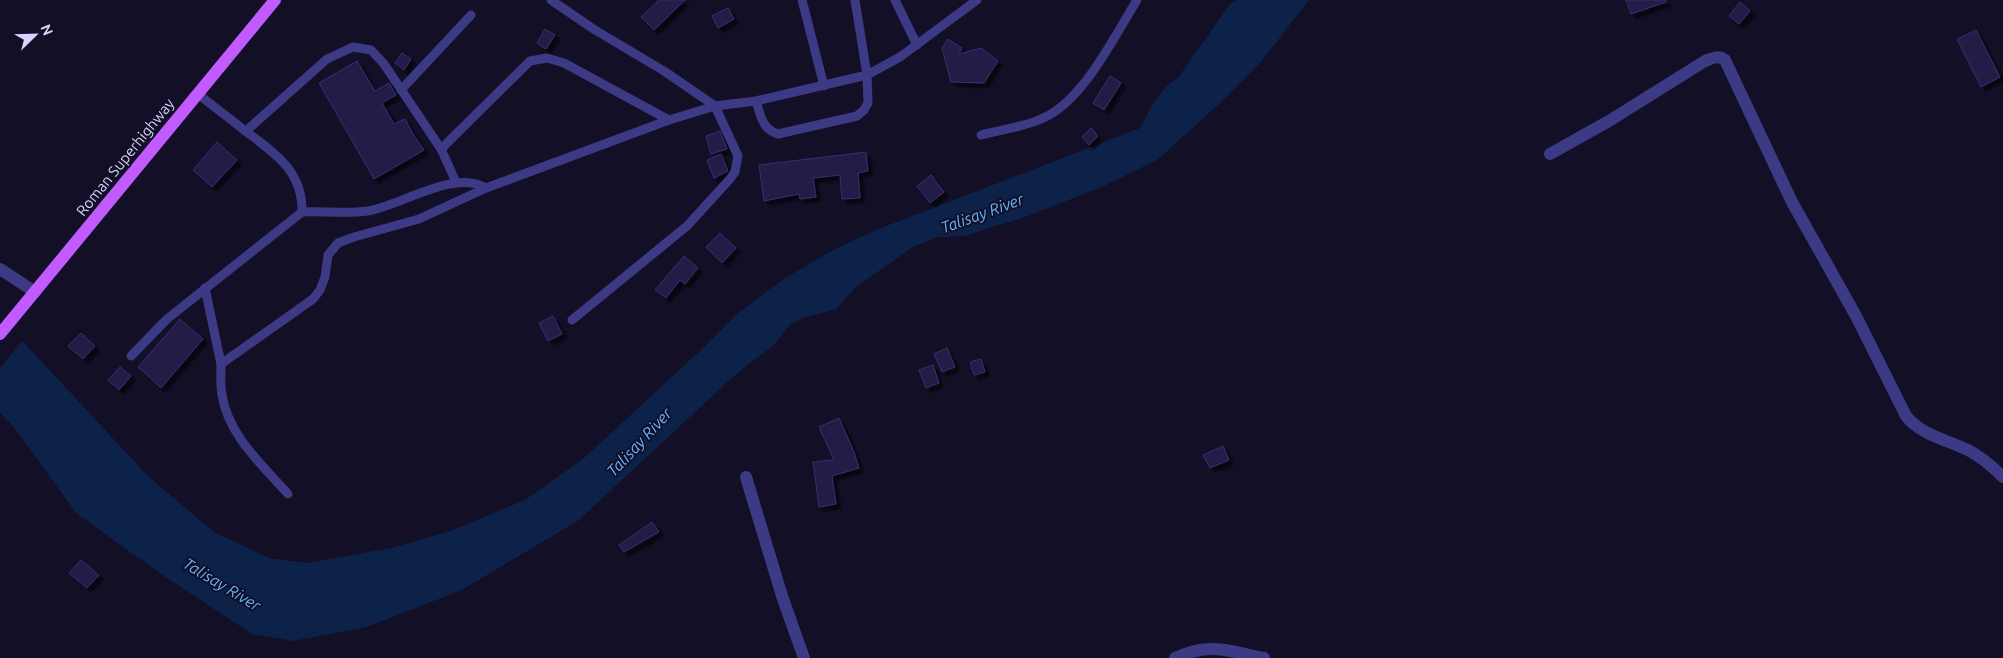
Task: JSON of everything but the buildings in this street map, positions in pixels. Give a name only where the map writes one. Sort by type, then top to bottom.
[{"type":"main road","name":"Roman Superhighway","points":[[0,334],[275,0]]},
{"type":"street","points":[[1550,154],[1609,121],[1697,65],[1714,57],[1725,60],[1792,202],[1856,316],[1906,416],[1912,424],[1924,432],[1983,459],[2003,477]]},
{"type":"street","points":[[0,269],[35,292]]},
{"type":"street","points":[[746,477],[782,596],[804,658]]},
{"type":"street","points":[[1175,658],[1192,650],[1211,648],[1264,658]]},
{"type":"lane","points":[[551,0],[595,30],[664,71],[715,106],[738,156],[735,172],[687,226],[572,320]]},
{"type":"lane","points":[[802,0],[824,86]]},
{"type":"lane","points":[[756,101],[764,126],[770,132],[778,134],[857,116],[864,110],[868,103],[867,75],[855,0]]},
{"type":"lane","points":[[895,0],[917,45]]},
{"type":"lane","points":[[220,364],[313,300],[320,290],[325,277],[328,255],[338,243],[418,219],[486,188],[669,120],[715,106],[756,101],[867,75],[900,57],[977,0]]},
{"type":"lane","points":[[981,135],[1042,119],[1073,97],[1089,76],[1137,0]]},
{"type":"lane","points":[[401,90],[471,15]]},
{"type":"lane","points":[[246,131],[327,58],[353,47],[371,50],[384,64],[441,149],[456,182]]},
{"type":"lane","points":[[441,149],[530,61],[547,58],[564,62],[669,120]]},
{"type":"lane","points":[[198,94],[270,150],[293,174],[302,198],[302,212]]},
{"type":"lane","points":[[131,356],[167,319],[302,212],[365,211],[456,182],[477,183],[486,188]]},
{"type":"lane","points":[[204,288],[220,364],[221,394],[225,408],[236,432],[288,494]]},
{"type":"water","name":"Talisay River","points":[[1238,0],[1309,0],[1260,63],[1217,106],[1157,160],[1104,186],[1028,216],[964,236],[938,237],[913,247],[856,287],[836,309],[803,318],[790,325],[774,345],[735,375],[579,520],[462,590],[367,627],[293,641],[252,634],[164,576],[77,514],[13,426],[0,413],[0,317],[149,477],[214,532],[269,558],[307,563],[391,548],[450,531],[525,500],[583,459],[738,313],[782,280],[835,249],[876,230],[1140,128],[1160,94],[1170,83],[1177,79],[1230,4]]},
{"type":"pier","points":[[0,315],[24,339],[0,368]]}]
